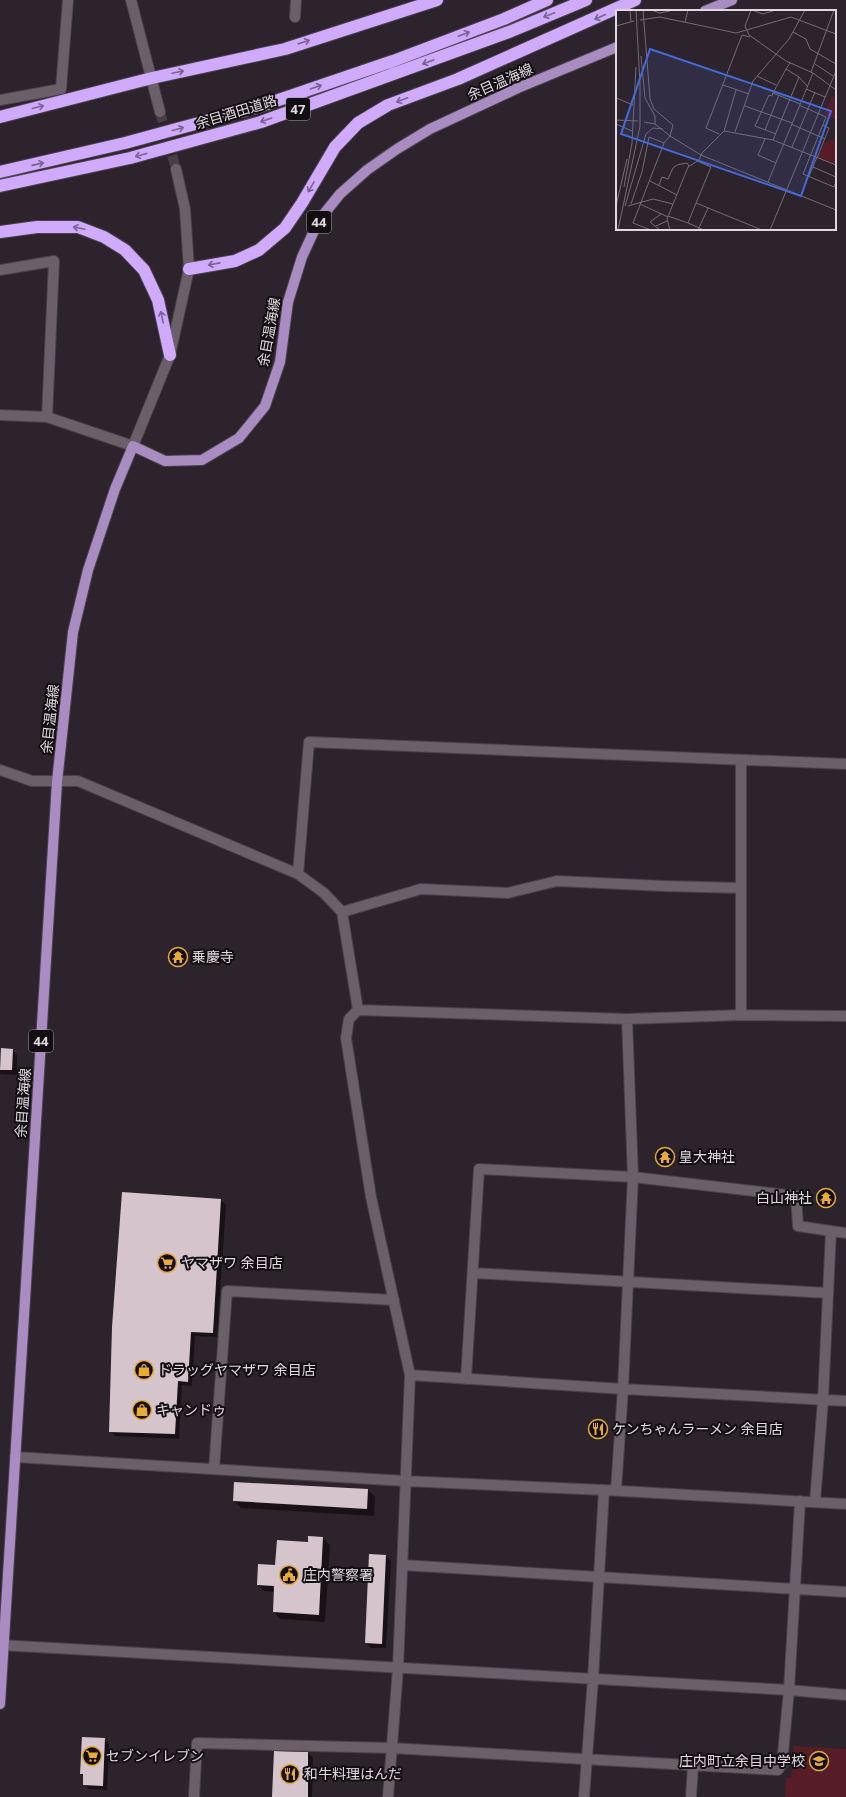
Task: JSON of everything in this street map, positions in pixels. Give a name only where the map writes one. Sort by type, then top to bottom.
[{"type":"highway","points":[[0,117],[152,78],[285,48],[437,0]]},
{"type":"highway","name":"余目酒田道路","points":[[0,172],[125,143],[258,107],[393,61],[504,19],[547,0]]},
{"type":"highway","name":"余目酒田道路","points":[[0,186],[130,158],[261,122],[509,32],[586,0]]},
{"type":"highway","points":[[189,269],[235,261],[259,250],[285,228],[302,203],[335,146],[358,123],[388,105],[458,79],[635,0]]},
{"type":"highway","points":[[0,232],[37,227],[78,227],[104,237],[125,250],[144,270],[158,300],[170,355]]},
{"type":"main road","points":[[707,10],[732,0]]},
{"type":"main road","name":"余目温海線","points":[[0,1704],[2,1645],[58,782],[73,632],[88,570],[115,489],[133,446],[165,461],[202,460],[239,438],[265,406],[280,362],[288,302],[302,257],[324,215],[340,194],[367,170],[397,149],[430,129],[518,88],[616,47]]},
{"type":"street","points":[[0,100],[62,89],[68,0]]},
{"type":"street","points":[[131,0],[160,112]]},
{"type":"street","points":[[295,17],[296,0]]},
{"type":"street","points":[[0,415],[47,417],[133,446],[170,355],[189,269],[185,210],[176,169]]},
{"type":"street","points":[[0,270],[54,261],[47,417]]},
{"type":"street","points":[[298,874],[309,742],[846,764]]},
{"type":"street","points":[[741,760],[741,1015]]},
{"type":"street","points":[[0,770],[32,781],[78,782],[298,874],[324,893],[342,912],[358,1010]]},
{"type":"street","points":[[342,912],[421,889],[508,893],[557,881],[741,888]]},
{"type":"street","points":[[388,1797],[398,1668],[410,1375],[371,1197],[346,1038],[349,1019],[358,1010],[627,1019],[741,1015],[846,1016]]},
{"type":"street","points":[[616,1490],[623,1389],[633,1177],[627,1019]]},
{"type":"street","points":[[466,1379],[479,1168],[633,1177],[796,1196],[798,1226],[846,1233]]},
{"type":"street","points":[[815,1502],[823,1400],[831,1231]]},
{"type":"street","points":[[473,1273],[828,1293]]},
{"type":"street","points":[[214,1469],[227,1291],[394,1300]]},
{"type":"street","points":[[410,1375],[623,1389],[846,1401]]},
{"type":"street","points":[[15,1457],[406,1481],[616,1490],[846,1504]]},
{"type":"street","points":[[584,1797],[593,1679],[604,1490]]},
{"type":"street","points":[[194,1797],[197,1743],[391,1748],[778,1770],[782,1764],[789,1690],[800,1501]]},
{"type":"street","points":[[402,1565],[846,1592]]},
{"type":"street","points":[[2,1645],[789,1690],[846,1695]]},
{"type":"street","points":[[691,1797],[693,1766]]},
{"type":"shaded area","points":[[794,1746],[846,1749],[846,1797],[785,1797],[786,1778],[791,1778]]},
{"type":"building","points":[[1,1048],[13,1049],[12,1070],[0,1070]]},
{"type":"building","name":"ヤマザワ 余目店","points":[[122,1192],[221,1199],[213,1333],[191,1332],[188,1382],[178,1381],[175,1434],[109,1432],[112,1327]]},
{"type":"building","points":[[234,1482],[368,1489],[367,1509],[233,1501]]},
{"type":"building","name":"庄内警察署","points":[[308,1536],[323,1537],[319,1615],[273,1612],[274,1586],[257,1585],[258,1564],[275,1565],[277,1540],[308,1542]]},
{"type":"building","points":[[369,1554],[386,1555],[382,1644],[365,1643]]},
{"type":"building","name":"セブンイレブン","points":[[82,1737],[105,1738],[103,1786],[83,1785],[83,1774],[80,1774]]},
{"type":"building","name":"和牛料理はんだ","points":[[274,1751],[308,1752],[308,1797],[272,1797]]},
{"type":"tunnel","points":[[160,112],[176,169]]},
{"type":"place","name":"乗慶寺","points":[[178,957]]},
{"type":"place","name":"皇大神社","points":[[665,1157]]},
{"type":"place","name":"白山神社","points":[[826,1198]]},
{"type":"place","name":"ヤマザワ 余目店","points":[[167,1263]]},
{"type":"place","name":"ドラッグヤマザワ 余目店","points":[[144,1370]]},
{"type":"place","name":"キャンドゥ","points":[[142,1410]]},
{"type":"place","name":"ケンちゃんラーメン 余目店","points":[[598,1429]]},
{"type":"place","name":"庄内警察署","points":[[289,1575]]},
{"type":"place","name":"セブンイレブン","points":[[92,1756]]},
{"type":"place","name":"庄内町立余目中学校","points":[[819,1761]]},
{"type":"place","name":"和牛料理はんだ","points":[[290,1774]]}]
